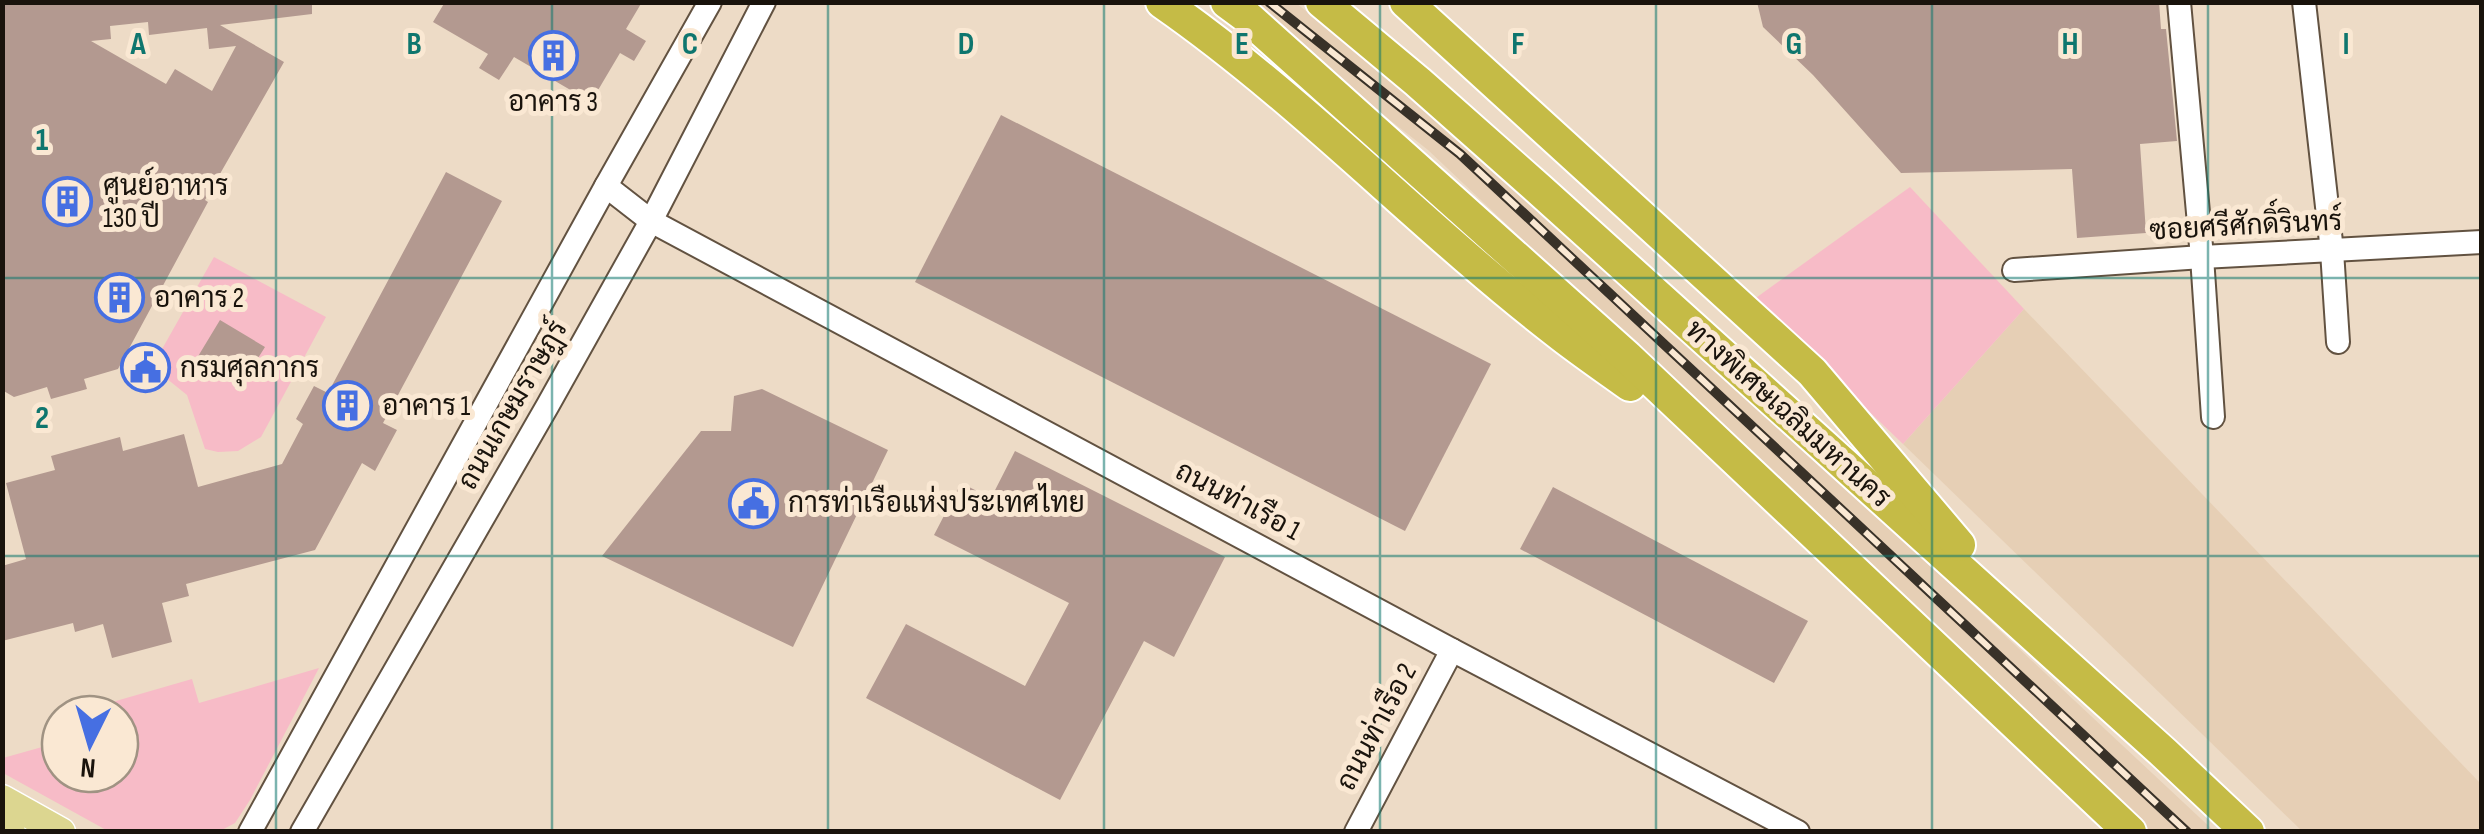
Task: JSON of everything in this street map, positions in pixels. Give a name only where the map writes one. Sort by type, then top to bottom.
[{"type":"highway","points":[[1162,2],[1302,110],[1555,330],[1743,467]]},
{"type":"highway","points":[[1227,2],[1627,357],[2130,832]]},
{"type":"highway","name":"ทางพิเศษเฉลิมมหานคร","points":[[1322,2],[1473,130],[2248,832]]},
{"type":"highway","points":[[1406,2],[1812,372],[2045,646]]},
{"type":"main road","points":[[2,799],[61,832]]},
{"type":"main road","points":[[2,826],[11,832]]},
{"type":"street","name":"ถนนเกษมราษฎร์","points":[[250,832],[710,2]]},
{"type":"street","name":"ถนนเกษมราษฎร์","points":[[302,832],[651,221],[764,2]]},
{"type":"street","points":[[2179,2],[2213,417]]},
{"type":"street","points":[[2304,2],[2332,251],[2338,342]]},
{"type":"street","name":"ถนนท่าเรือ 1","points":[[606,186],[651,221],[1798,832]]},
{"type":"street","name":"ซอยศรีศักดิ์รินทร์","points":[[2014,270],[2482,242]]},
{"type":"street","name":"ถนนท่าเรือ 2","points":[[1356,832],[1452,650]]},
{"type":"shaded area","points":[[1241,3],[1296,3],[1449,124],[1630,285],[2214,831],[2147,831],[1428,150]]},
{"type":"shaded area","points":[[1910,187],[2024,309],[1903,444],[1753,300]]},
{"type":"shaded area","points":[[214,257],[326,317],[261,437],[238,451],[205,449],[187,395],[156,370],[157,358]]},
{"type":"shaded area","points":[[2024,309],[2481,784],[2481,831],[2302,831],[1903,444]]},
{"type":"shaded area","points":[[319,668],[250,800],[235,823],[220,831],[108,831],[41,794],[140,794],[140,694],[192,679],[199,703]]},
{"type":"shaded area","points":[[40,748],[40,793],[3,773],[3,758]]},
{"type":"building","points":[[2,2],[312,2],[312,14],[220,25],[284,62],[205,200],[208,202],[118,369],[84,379],[87,389],[51,399],[47,387],[14,397],[2,390]],"holes":[[[148,22],[149,35],[207,28],[209,49],[236,46],[212,91],[175,69],[166,84],[91,41],[111,39],[110,26]]]},
{"type":"building","name":"อาคาร 3","points":[[445,2],[642,2],[626,29],[646,41],[634,61],[620,53],[591,102],[514,57],[499,80],[479,68],[488,54],[433,22]]},
{"type":"building","points":[[1757,2],[2159,2],[2161,29],[2166,29],[2177,141],[2140,144],[2146,233],[2077,238],[2072,169],[1901,173],[1813,75],[1763,27]]},
{"type":"building","points":[[1001,115],[1491,364],[1405,531],[915,282]]},
{"type":"building","name":"อาคาร 1","points":[[446,172],[502,201],[383,423],[397,430],[375,471],[362,463],[315,550],[186,584],[189,596],[162,603],[172,642],[112,658],[103,624],[75,632],[73,623],[2,641],[2,566],[26,559],[6,483],[55,470],[51,456],[120,437],[123,451],[184,434],[198,487],[282,464],[303,424],[296,419],[314,386],[328,393]]},
{"type":"building","points":[[220,320],[265,347],[250,371],[238,364],[229,378],[197,358]]},
{"type":"building","name":"การท่าเรือแห่งประเทศไทย","points":[[762,389],[888,450],[793,647],[602,556],[701,431],[731,431],[734,396]]},
{"type":"building","points":[[1015,451],[1225,557],[1174,657],[1144,641],[1060,800],[866,698],[906,624],[1025,686],[1069,603],[934,535],[961,483],[991,498]]},
{"type":"building","points":[[1553,487],[1808,621],[1774,683],[1520,549]]},
{"type":"railway","points":[[1269,2],[1460,154],[2187,832]]},
{"type":"place","name":"อาคาร 3","points":[[553,55]]},
{"type":"place","name":"ศูนย์อาหาร 130 ปี","points":[[68,202]]},
{"type":"place","name":"อาคาร 2","points":[[119,298]]},
{"type":"place","name":"กรมศุลกากร","points":[[145,368]]},
{"type":"place","name":"อาคาร 1","points":[[347,406]]},
{"type":"place","name":"การท่าเรือแห่งประเทศไทย","points":[[753,503]]}]
